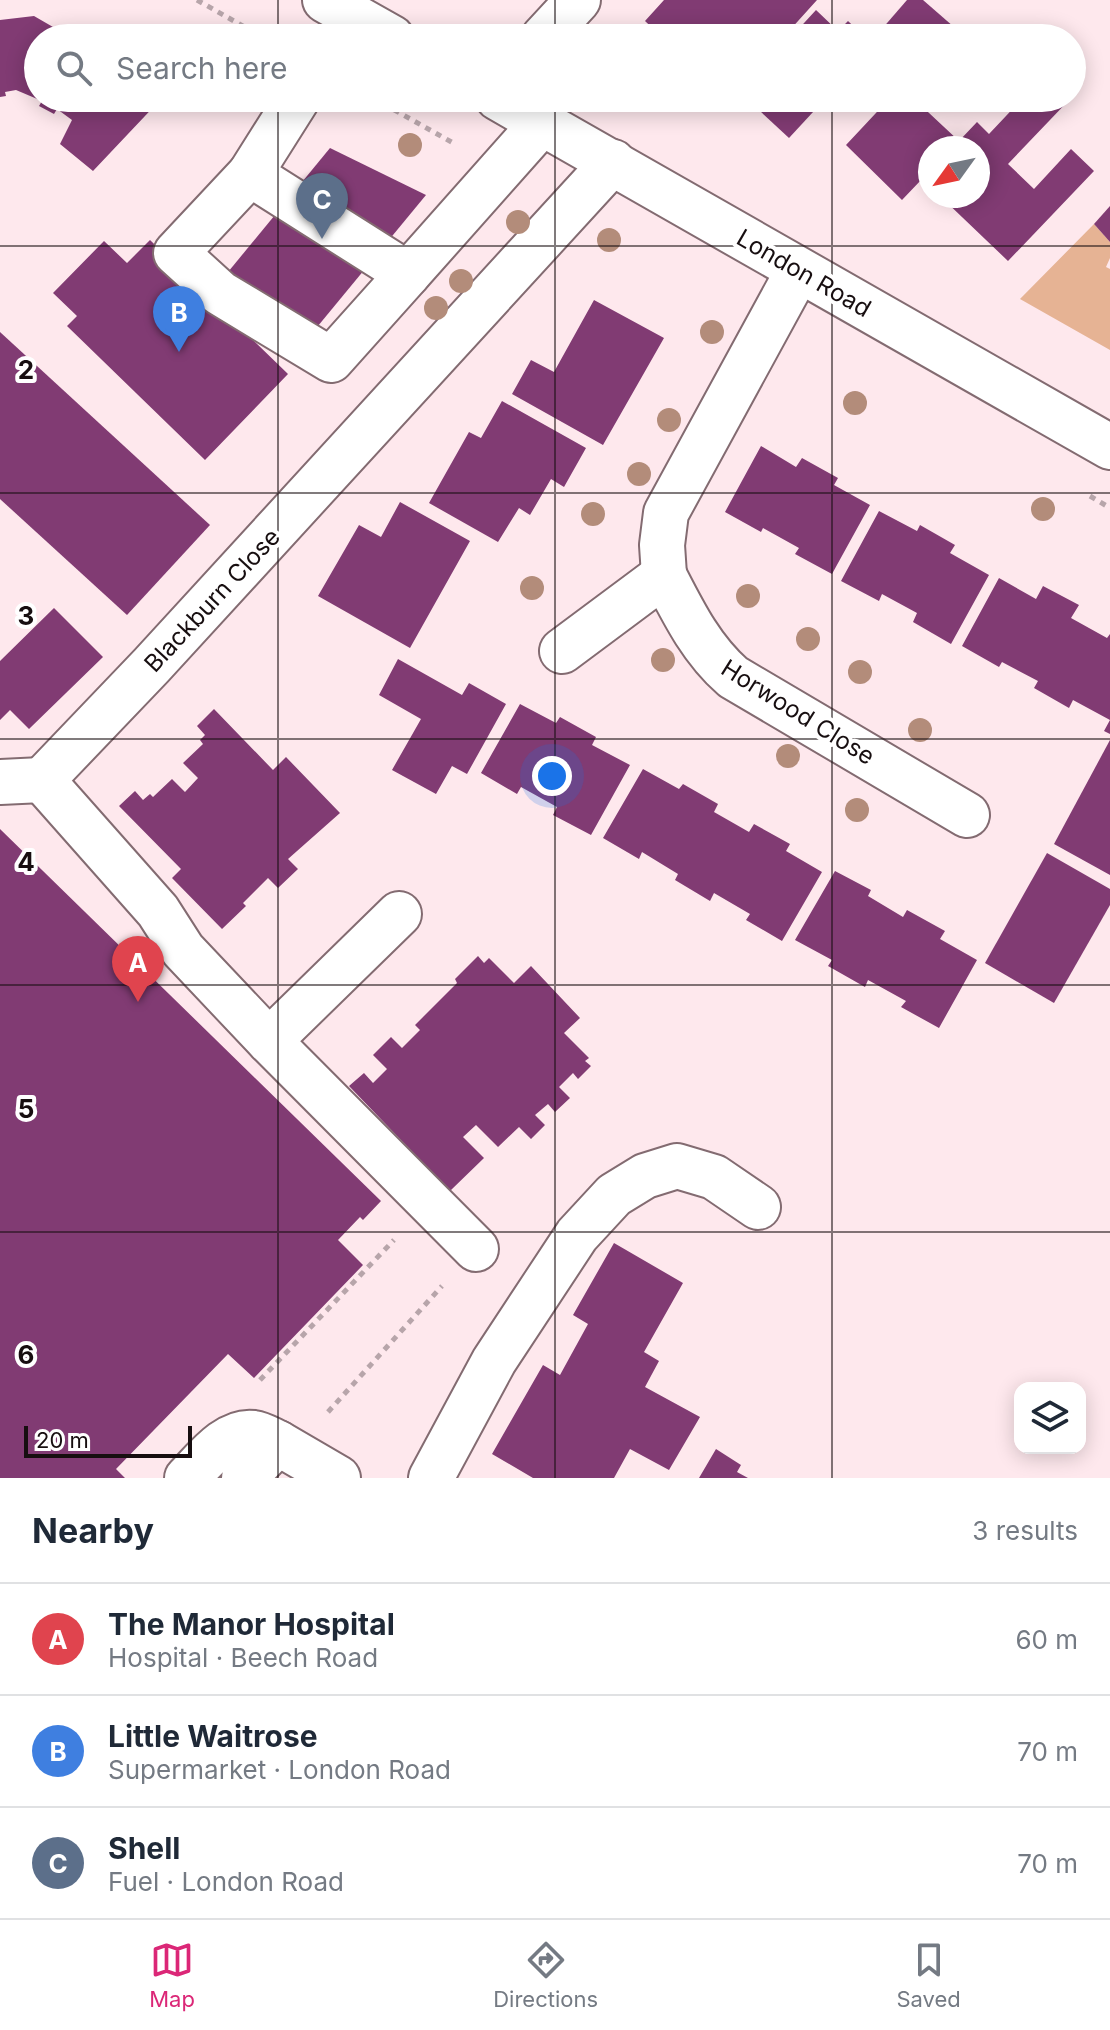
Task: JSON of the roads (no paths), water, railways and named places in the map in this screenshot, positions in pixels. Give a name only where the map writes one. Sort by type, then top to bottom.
[{"type":"street","points":[[556,24],[578,0]]},
{"type":"street","points":[[334,16],[355,24]]},
{"type":"street","points":[[289,112],[250,174],[176,253],[220,293],[331,360],[543,122]]},
{"type":"street","name":"London Road","points":[[524,112],[1110,447]]},
{"type":"street","name":"Blackburn Close","points":[[476,1249],[183,950],[158,911],[21,781],[161,656],[613,162]]},
{"type":"street","points":[[250,174],[408,274]]},
{"type":"street","name":"Horwood Close","points":[[798,271],[666,513],[662,545],[664,575],[713,660],[733,677],[967,815]]},
{"type":"street","points":[[562,651],[664,575]]},
{"type":"street","points":[[269,1041],[399,914]]},
{"type":"street","points":[[431,1478],[494,1361],[577,1235],[614,1195],[645,1176],[677,1166],[714,1177],[758,1207]]},
{"type":"street","points":[[187,1478],[215,1449],[233,1437],[254,1433],[307,1460]]},
{"type":"street","points":[[244,1478],[307,1460]]},
{"type":"place","name":"Shell","points":[[322,239]]},
{"type":"place","name":"Little Waitrose","points":[[179,352]]},
{"type":"place","name":"The Manor Hospital","points":[[138,1002]]}]
